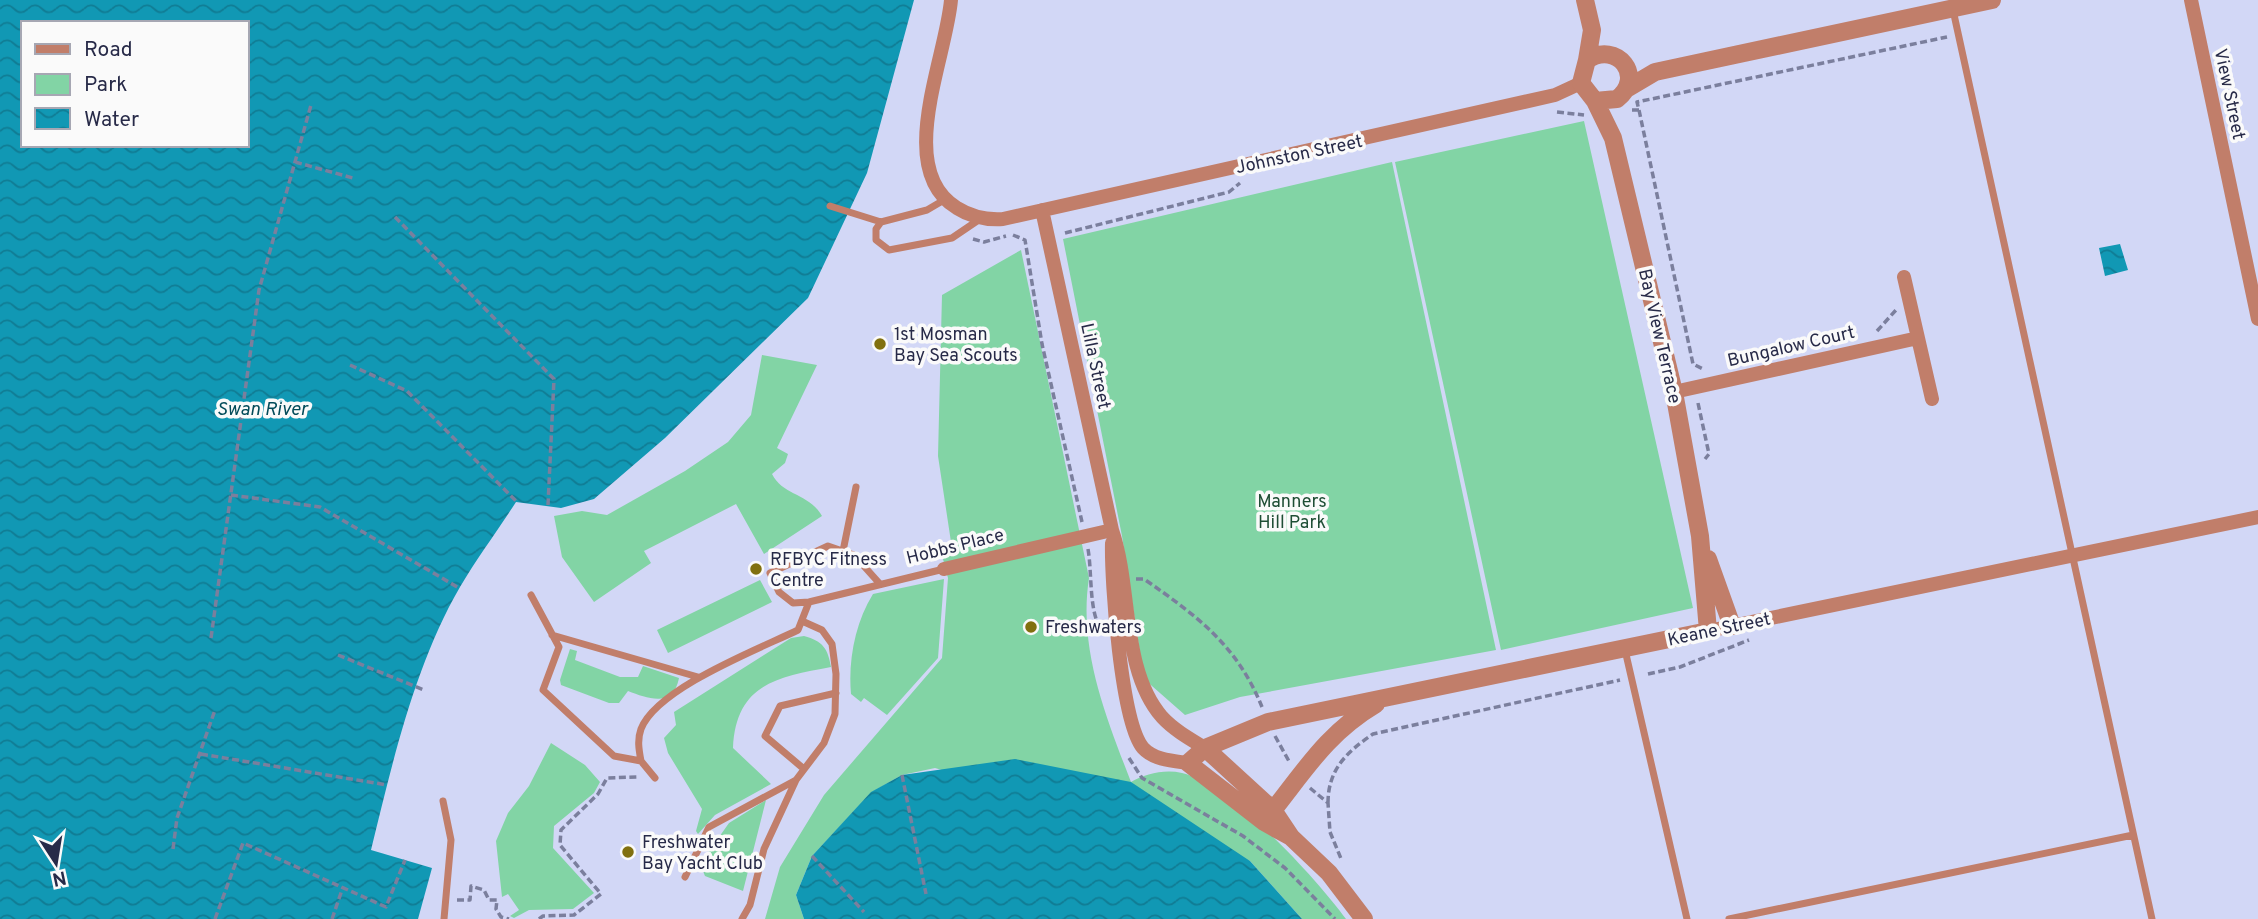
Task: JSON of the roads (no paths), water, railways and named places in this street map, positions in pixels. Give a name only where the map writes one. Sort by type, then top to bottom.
[{"type":"street","points":[[951,0],[924,146],[929,179],[944,201],[981,218]]},
{"type":"street","points":[[1585,0],[1592,30],[1587,60],[1588,93],[1616,106]]},
{"type":"street","name":"View Street","points":[[2191,0],[2258,319]]},
{"type":"street","points":[[1592,30],[1628,68],[1655,72],[1980,1]]},
{"type":"street","points":[[1587,60],[1600,54],[1612,54]]},
{"type":"street","points":[[1616,106],[1628,68]]},
{"type":"street","points":[[1616,106],[1655,72]]},
{"type":"street","name":"Johnston Street","points":[[981,218],[1003,219],[1555,95],[1588,93]]},
{"type":"street","name":"Bay View Terrace","points":[[1616,106],[1613,138],[1674,392],[1700,536],[1708,631]]},
{"type":"street","name":"Lilla Street","points":[[1042,210],[1112,530],[1123,568],[1140,680],[1161,716],[1205,748]]},
{"type":"street","points":[[1904,277],[1932,399]]},
{"type":"street","name":"Bungalow Court","points":[[1674,392],[1917,338]]},
{"type":"street","name":"Keane Street","points":[[1188,763],[1205,748],[1268,722],[2258,517]]},
{"type":"street","name":"Lilla Street","points":[[1112,530],[1111,580],[1124,686],[1136,732],[1144,748],[1153,756],[1188,763]]},
{"type":"street","name":"Hobbs Place","points":[[944,569],[1112,530]]},
{"type":"street","name":"Bay View Terrace","points":[[1700,536],[1732,626]]},
{"type":"street","points":[[1268,816],[1317,750],[1341,727],[1385,698]]},
{"type":"street","points":[[1205,748],[1268,816],[1329,873],[1364,919]]},
{"type":"street","points":[[1188,763],[1268,816]]},
{"type":"lane","points":[[1953,9],[2152,919]]},
{"type":"lane","points":[[831,206],[881,222],[927,210],[944,201]]},
{"type":"lane","points":[[881,222],[876,229],[876,240],[889,250],[963,233],[981,218]]},
{"type":"lane","points":[[843,551],[856,487]]},
{"type":"lane","points":[[655,778],[641,761],[639,740],[645,722],[687,683],[798,630],[808,602],[793,603],[779,592],[769,573],[828,546],[854,555],[880,584]]},
{"type":"lane","name":"Hobbs Place","points":[[808,602],[944,569]]},
{"type":"lane","points":[[531,595],[559,647],[543,690],[614,756],[641,761]]},
{"type":"lane","points":[[743,919],[750,905],[764,849],[796,780],[824,743],[835,714],[832,644],[822,630],[802,621]]},
{"type":"lane","points":[[552,635],[698,678]]},
{"type":"lane","points":[[1625,650],[1687,919]]},
{"type":"lane","points":[[804,769],[765,736],[780,706],[836,693]]},
{"type":"lane","points":[[685,877],[709,827],[796,780]]},
{"type":"lane","points":[[443,801],[451,840],[444,919]]},
{"type":"lane","points":[[1729,919],[2133,835]]},
{"type":"water","name":"Swan River","points":[[0,0],[914,0],[867,173],[808,298],[665,438],[594,499],[561,508],[516,502],[460,587],[430,648],[406,715],[371,850],[432,868],[418,919],[0,919]]},
{"type":"water","points":[[2120,244],[2128,270],[2105,276],[2099,248]]},
{"type":"water","points":[[1015,759],[1131,782],[1250,861],[1302,919],[804,919],[796,895],[812,856],[871,792],[902,775]]},
{"type":"place","name":"1st Mosman Bay Sea Scouts","points":[[880,344]]},
{"type":"place","name":"RFBYC Fitness Centre","points":[[756,569]]},
{"type":"place","name":"Freshwaters","points":[[1031,627]]},
{"type":"place","name":"Freshwater Bay Yacht Club","points":[[628,852]]},
{"type":"park label","name":"Manners Hill Park","points":[[1292,511]]}]
